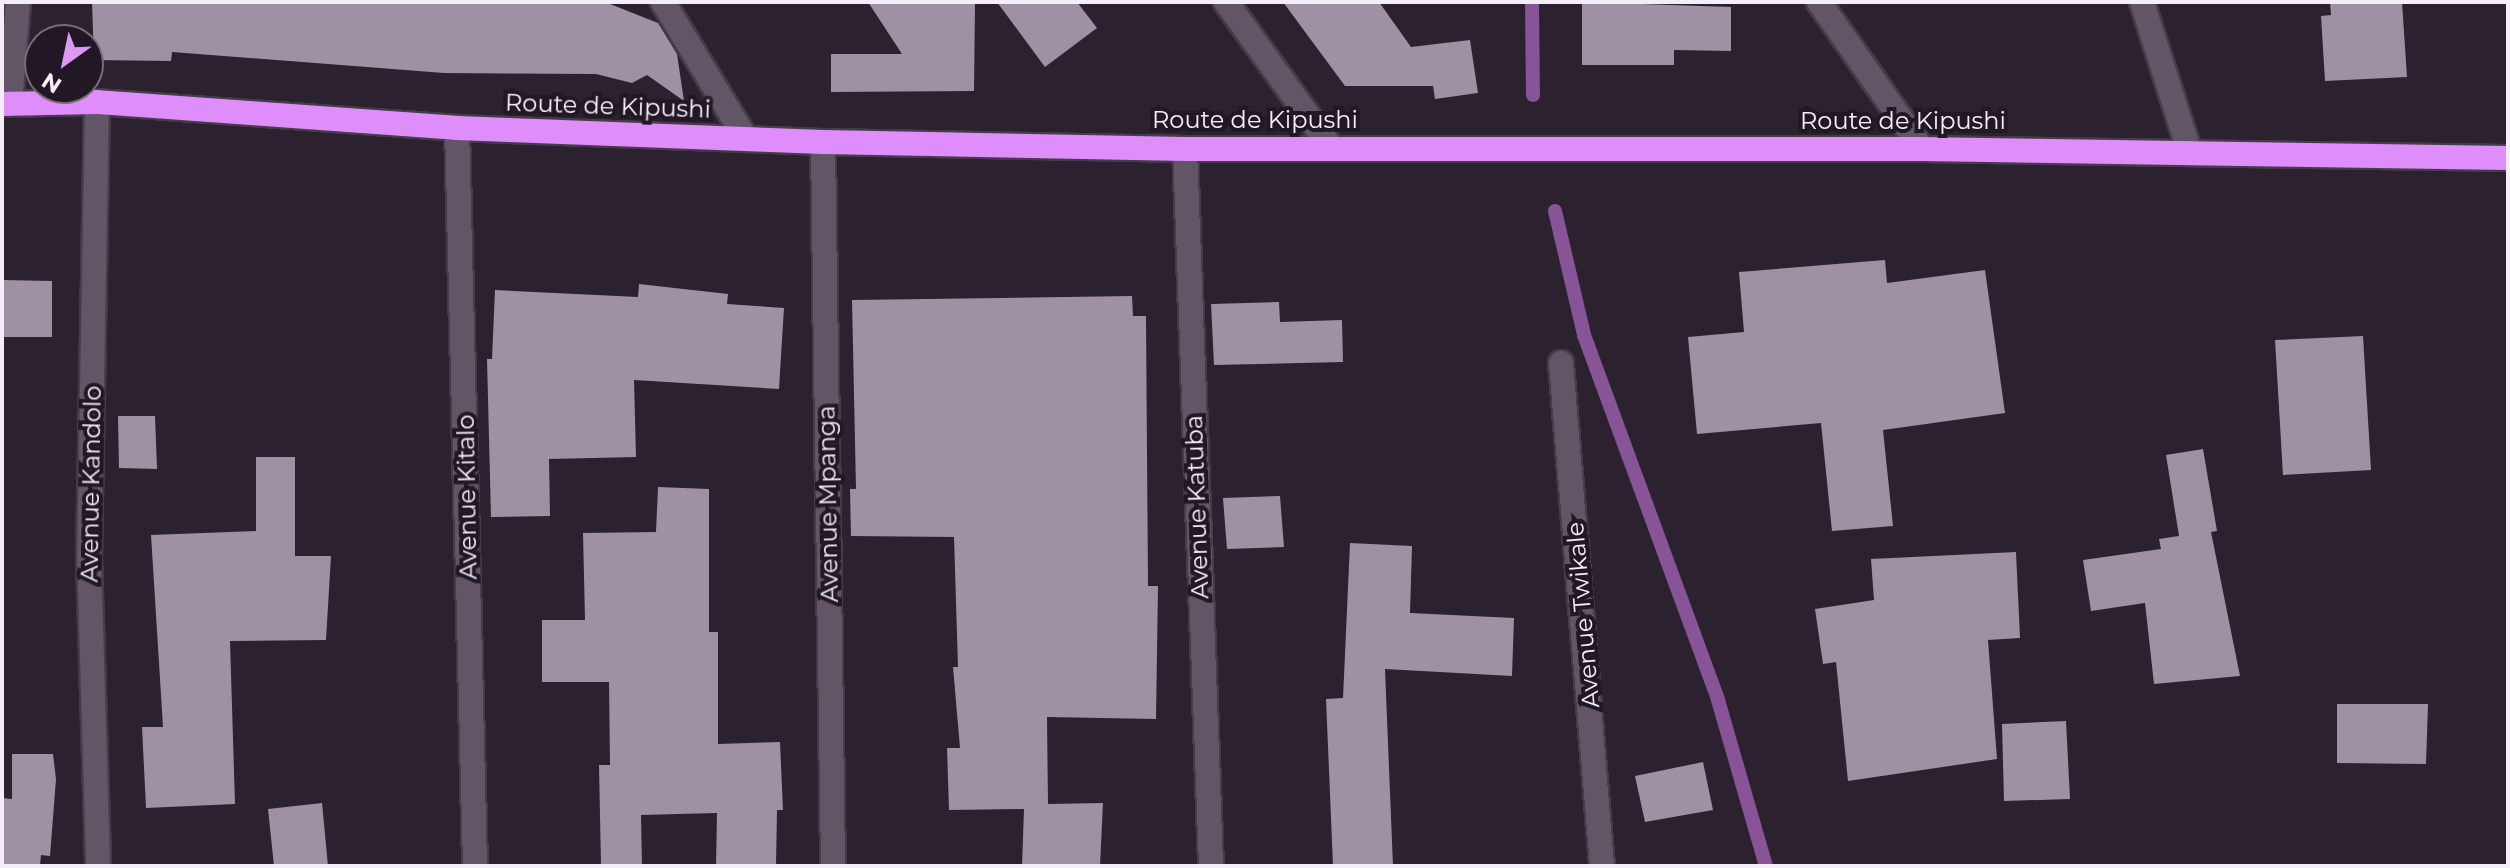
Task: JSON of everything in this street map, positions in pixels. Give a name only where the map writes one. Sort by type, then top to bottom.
[{"type":"highway","name":"Route de Kipushi","points":[[104,103],[457,128],[823,142],[1185,149],[1922,149],[2508,158]]},
{"type":"street","points":[[6,104],[18,2]]},
{"type":"street","points":[[663,2],[746,139]]},
{"type":"street","points":[[1226,2],[1332,149]]},
{"type":"street","points":[[1819,2],[1922,149]]},
{"type":"street","points":[[2142,2],[2190,153]]},
{"type":"street","name":"Avenue Kandolo","points":[[97,104],[89,557],[98,866]]},
{"type":"street","name":"Avenue Kitalo","points":[[457,128],[475,866]]},
{"type":"street","name":"Avenue Mpanga","points":[[823,142],[833,866]]},
{"type":"street","name":"Avenue Katuba","points":[[1185,149],[1211,866]]},
{"type":"street","name":"Avenue Twikale","points":[[1561,363],[1602,866]]},
{"type":"building","points":[[92,2],[605,2],[658,23],[677,54],[684,101],[647,75],[632,83],[596,74],[444,73],[172,52],[171,61],[104,60],[104,24],[93,24]]},
{"type":"building","points":[[868,2],[975,2],[974,91],[831,92],[831,54],[902,54]]},
{"type":"building","points":[[997,2],[1077,2],[1097,28],[1045,67]]},
{"type":"building","points":[[1283,2],[1379,2],[1411,47],[1470,40],[1478,93],[1435,99],[1433,86],[1345,86]]},
{"type":"building","points":[[1582,2],[1731,7],[1731,51],[1674,50],[1674,65],[1582,65]]},
{"type":"building","points":[[2330,2],[2402,2],[2407,77],[2325,81],[2321,16],[2331,15]]},
{"type":"building","points":[[1885,260],[1887,283],[1985,270],[2005,413],[1883,430],[1893,526],[1832,531],[1821,423],[1697,434],[1688,337],[1744,332],[1739,272]]},
{"type":"building","points":[[2,280],[52,281],[52,337],[2,337]]},
{"type":"building","points":[[639,284],[728,294],[727,304],[784,308],[779,389],[634,380],[636,457],[549,459],[550,516],[491,517],[487,359],[492,359],[495,290],[638,297]]},
{"type":"building","points":[[1132,296],[1133,316],[1146,316],[1148,586],[1158,586],[1156,719],[1047,717],[1048,804],[1103,803],[1100,866],[1022,866],[1024,809],[949,810],[947,748],[960,748],[953,667],[958,667],[954,537],[851,536],[850,489],[856,489],[852,300]]},
{"type":"building","points":[[1279,302],[1280,322],[1342,320],[1343,362],[1214,365],[1211,304]]},
{"type":"building","points":[[2363,336],[2371,470],[2283,475],[2275,340]]},
{"type":"building","points":[[118,416],[155,416],[157,469],[119,468]]},
{"type":"building","points":[[2203,449],[2217,531],[2211,532],[2240,676],[2154,684],[2145,603],[2091,611],[2083,560],[2161,549],[2159,539],[2179,536],[2166,455]]},
{"type":"building","points":[[256,457],[295,457],[295,556],[331,556],[326,640],[230,641],[235,804],[146,808],[142,727],[163,727],[151,535],[256,531]]},
{"type":"building","points":[[658,487],[709,489],[709,632],[718,632],[718,744],[780,742],[783,810],[777,810],[776,866],[716,866],[717,813],[641,815],[642,866],[601,866],[599,765],[610,765],[609,682],[542,682],[542,620],[585,620],[583,533],[656,532]]},
{"type":"building","points":[[1280,496],[1284,547],[1227,549],[1223,498]]},
{"type":"building","points":[[1350,543],[1412,546],[1410,613],[1514,618],[1512,676],[1385,669],[1393,866],[1333,866],[1326,699],[1343,698]]},
{"type":"building","points":[[2016,552],[2020,638],[1988,640],[1997,759],[1848,781],[1836,662],[1823,664],[1815,609],[1874,600],[1871,559]]},
{"type":"building","points":[[2337,704],[2428,704],[2426,764],[2337,763]]},
{"type":"building","points":[[2066,721],[2070,799],[2004,801],[2002,724]]},
{"type":"building","points":[[12,754],[53,754],[56,779],[50,856],[41,855],[40,865],[2,864],[2,798],[12,799]]},
{"type":"building","points":[[1703,762],[1713,810],[1645,822],[1635,776]]},
{"type":"building","points":[[322,803],[328,866],[274,866],[268,809]]},
{"type":"waterway","points":[[1532,2],[1533,95]]},
{"type":"waterway","points":[[1555,211],[1584,335],[1718,700],[1766,866]]}]
